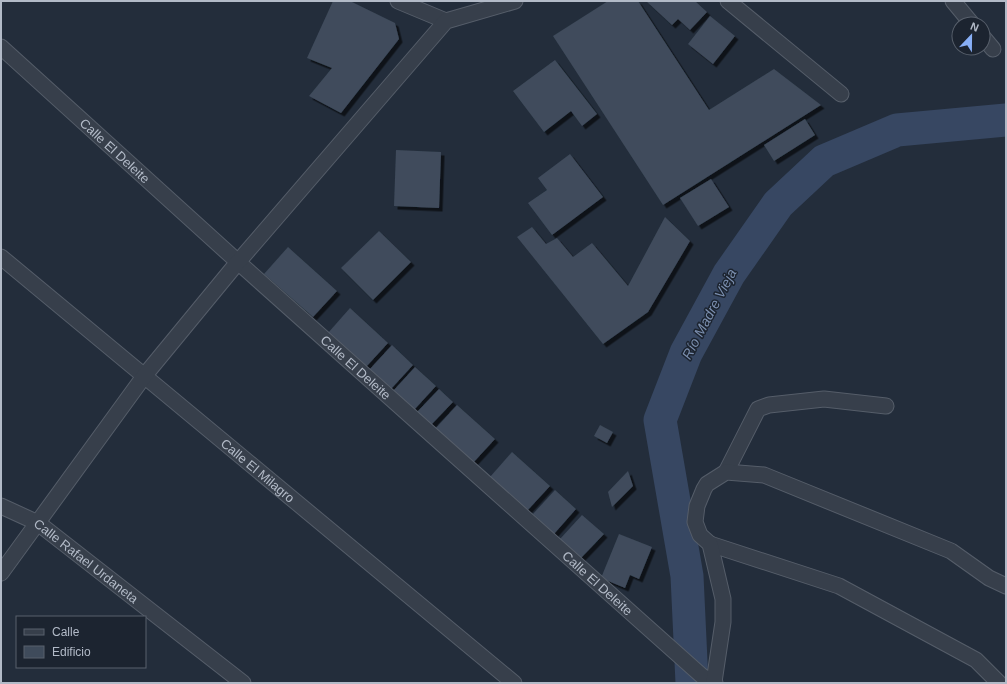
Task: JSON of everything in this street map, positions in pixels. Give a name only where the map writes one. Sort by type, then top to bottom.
[{"type":"street","points":[[398,1],[446,21]]},
{"type":"street","points":[[1,573],[145,375],[238,262],[446,21],[515,1]]},
{"type":"street","points":[[728,1],[841,94]]},
{"type":"street","points":[[953,1],[965,16]]},
{"type":"street","name":"Calle El Deleite","points":[[1,47],[238,262],[680,656],[710,681]]},
{"type":"street","name":"Calle El Milagro","points":[[1,257],[145,375],[514,683]]},
{"type":"street","points":[[886,406],[824,399],[769,405],[758,409],[726,472],[707,484],[697,506],[695,522],[700,535],[710,544],[839,586],[976,660],[1000,683]]},
{"type":"street","points":[[726,472],[764,475],[951,551],[988,578],[1006,586]]},
{"type":"street","name":"Calle Rafael Urdaneta","points":[[1,506],[38,523],[243,683]]},
{"type":"street","points":[[710,544],[723,598],[722,622],[710,681]]},
{"type":"building","points":[[333,1],[350,1],[395,23],[399,39],[341,113],[309,96],[332,68],[307,58]]},
{"type":"building","points":[[608,1],[638,1],[709,110],[774,69],[821,105],[663,205],[553,36]]},
{"type":"building","points":[[646,1],[695,1],[707,12],[690,30],[678,19],[672,25]]},
{"type":"building","points":[[710,16],[735,36],[713,64],[688,44]]},
{"type":"building","points":[[555,60],[597,114],[582,126],[571,111],[544,132],[513,91]]},
{"type":"building","points":[[805,119],[815,135],[774,161],[764,145]]},
{"type":"building","points":[[396,150],[441,152],[439,208],[394,206]]},
{"type":"building","points":[[570,154],[603,197],[552,235],[528,203],[547,190],[538,178]]},
{"type":"building","points":[[711,179],[729,207],[698,226],[680,198]]},
{"type":"building","points":[[665,217],[690,241],[648,312],[603,344],[517,237],[532,227],[546,244],[557,238],[573,257],[592,243],[628,286]]},
{"type":"building","points":[[379,231],[411,262],[373,300],[341,268]]},
{"type":"building","points":[[288,247],[337,291],[313,317],[264,274]]},
{"type":"building","points":[[350,308],[388,343],[366,367],[328,333]]},
{"type":"building","points":[[392,345],[413,365],[391,389],[369,370]]},
{"type":"building","points":[[415,367],[436,386],[414,410],[393,391]]},
{"type":"building","points":[[439,389],[453,402],[431,425],[417,412]]},
{"type":"building","points":[[457,405],[495,439],[472,464],[435,429]]},
{"type":"building","points":[[600,425],[613,432],[607,443],[594,436]]},
{"type":"building","points":[[512,452],[550,486],[527,511],[490,477]]},
{"type":"building","points":[[628,471],[633,486],[612,507],[608,492]]},
{"type":"building","points":[[555,490],[576,509],[554,534],[533,514]]},
{"type":"building","points":[[582,515],[604,534],[581,558],[560,539]]},
{"type":"building","points":[[619,534],[652,547],[639,579],[630,575],[625,588],[601,578]]},
{"type":"waterway","name":"Río Madre Vieja","points":[[692,683],[687,576],[660,420],[686,353],[729,274],[778,204],[824,161],[897,130],[1006,120]]}]
